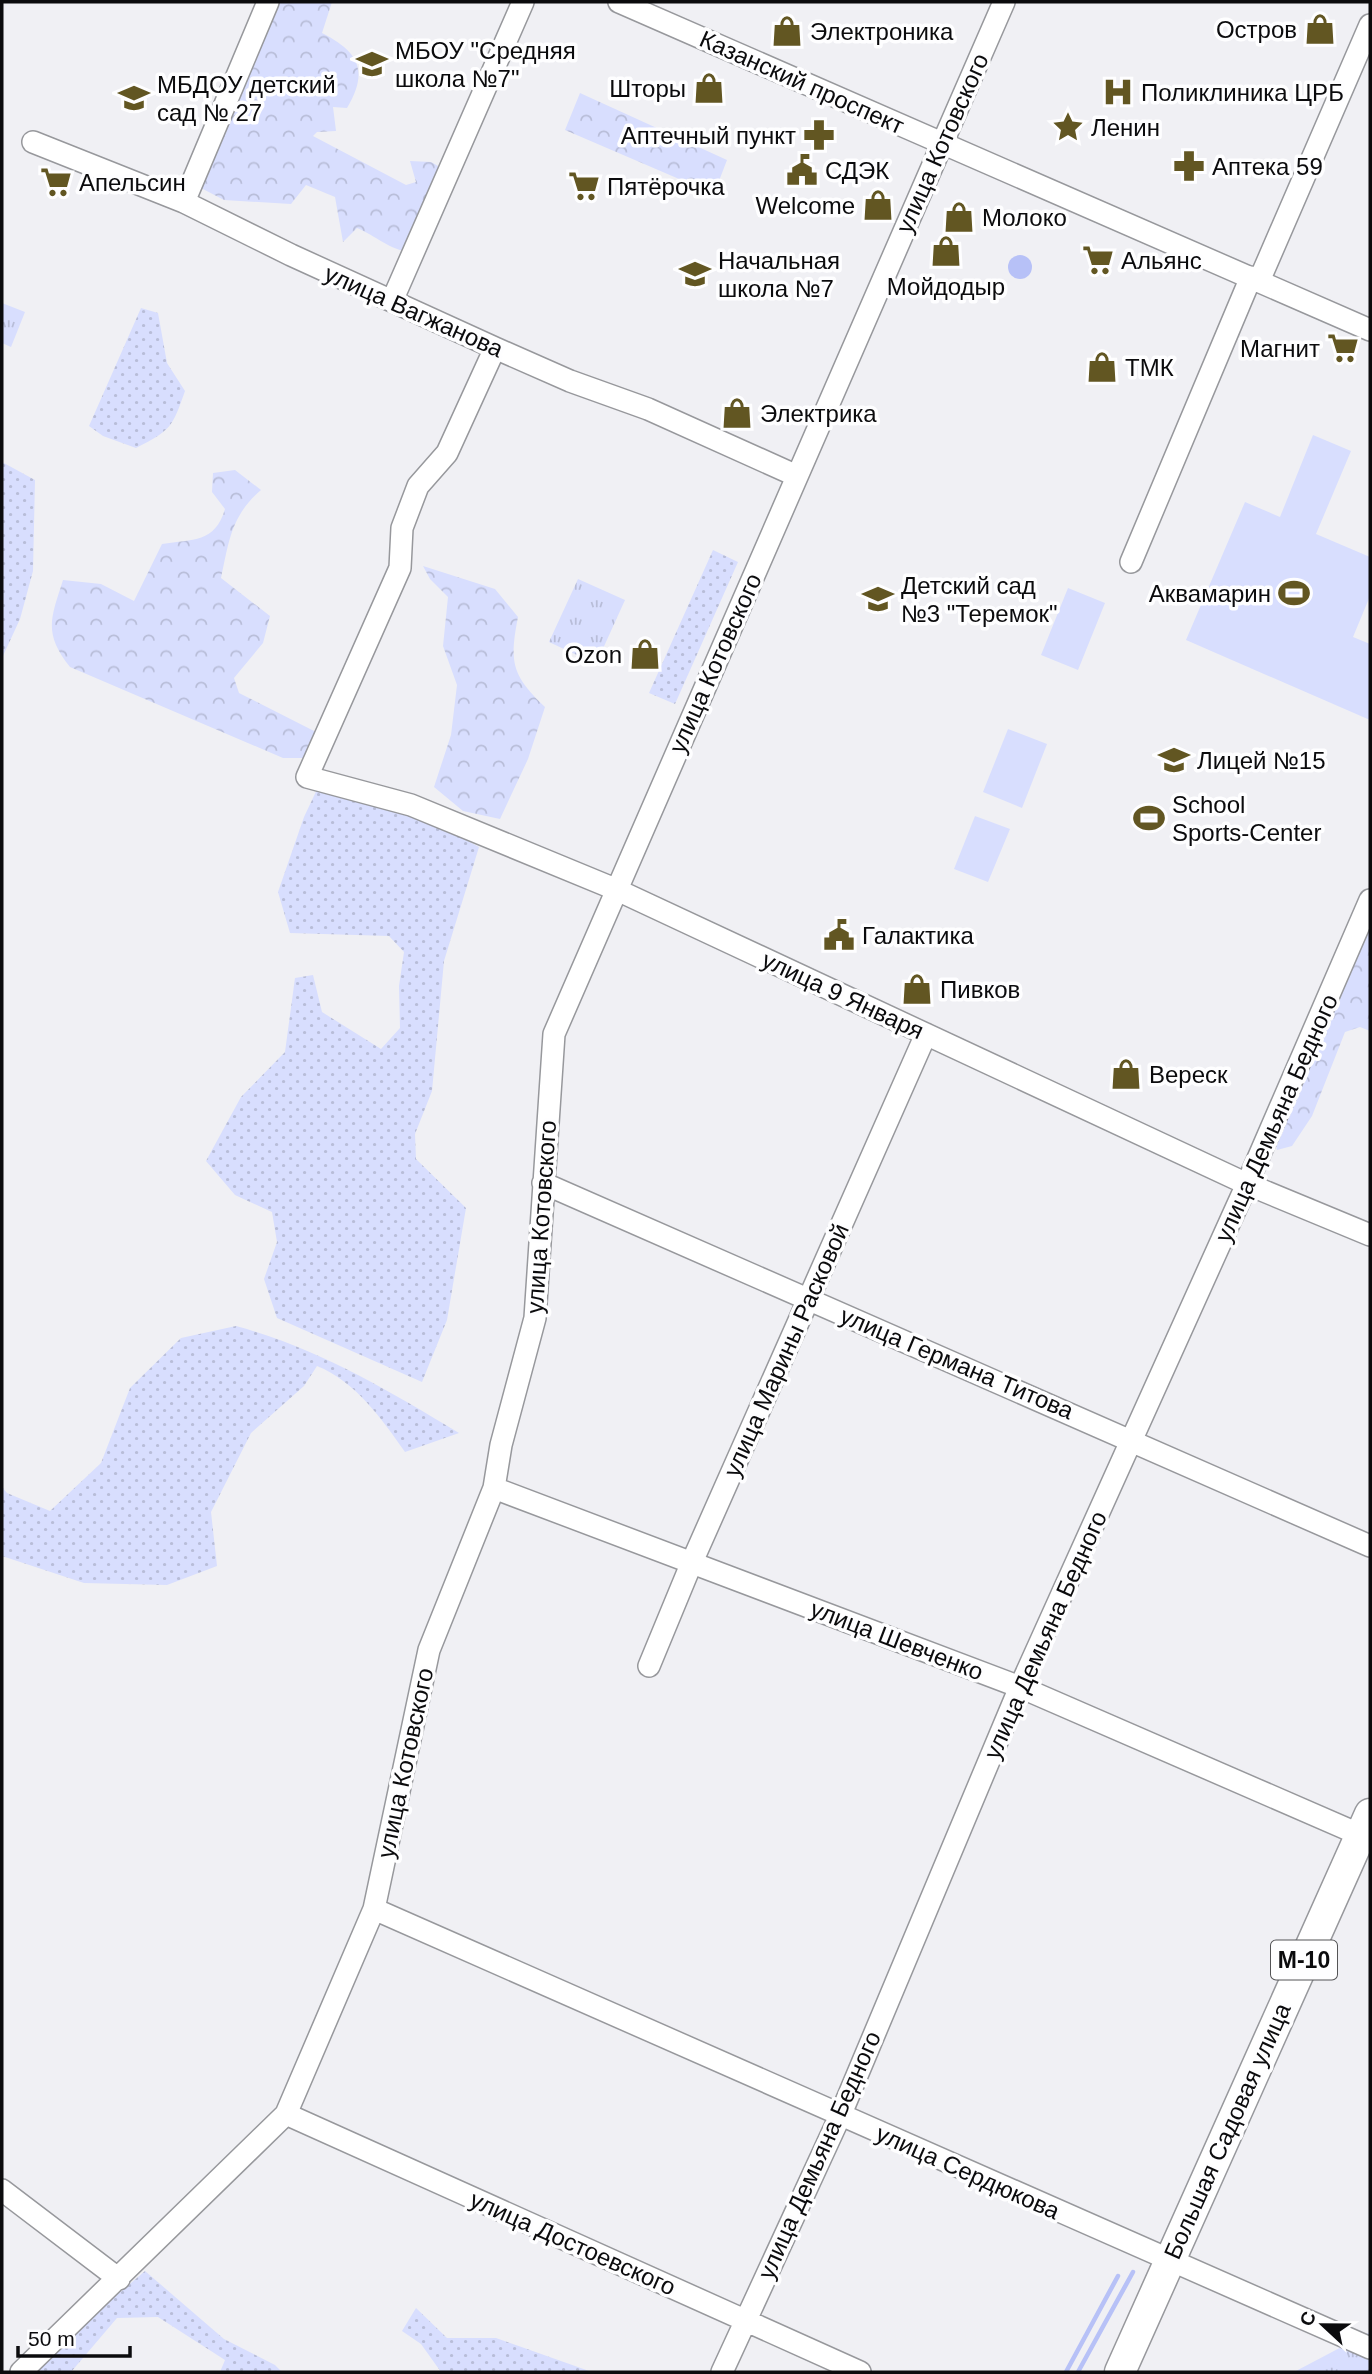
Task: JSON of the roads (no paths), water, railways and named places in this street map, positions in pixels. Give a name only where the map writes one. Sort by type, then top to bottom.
[{"type":"highway","name":"Большая Садовая улица","points":[[1119,2372],[1367,1829]]},
{"type":"street","points":[[184,202],[268,2]]},
{"type":"street","points":[[392,301],[523,2]]},
{"type":"street","name":"улица Котовского","points":[[20,2372],[286,2115],[374,1909],[429,1650],[494,1488],[501,1445],[535,1318],[554,1034],[1004,2]]},
{"type":"street","name":"Казанский проспект","points":[[624,3],[1370,330]]},
{"type":"street","points":[[1131,562],[1370,25]]},
{"type":"street","name":"улица Вагжанова","points":[[33,142],[184,202],[495,348],[570,381],[648,409],[797,476]]},
{"type":"street","name":"улица 9 Января","points":[[495,348],[447,453],[418,486],[402,528],[400,568],[307,777],[411,806],[615,890],[1247,1184],[1370,1235]]},
{"type":"street","name":"улица Демьяна Бедного","points":[[722,2372],[840,2116],[1020,1687],[1247,1184],[1370,900]]},
{"type":"street","name":"улица Марины Расковой","points":[[649,1666],[692,1562],[926,1034]]},
{"type":"street","name":"улица Германа Титова","points":[[543,1183],[1133,1439],[1370,1546]]},
{"type":"street","name":"улица Шевченко","points":[[494,1488],[1020,1687],[1367,1829]]},
{"type":"street","name":"улица Сердюкова","points":[[374,1909],[1370,2348]]},
{"type":"street","name":"улица Достоевского","points":[[286,2115],[860,2372]]},
{"type":"street","points":[[2,2190],[119,2279]]},
{"type":"water","points":[[1020,255],[1028,259],[1032,267],[1028,275],[1020,279],[1012,275],[1008,267],[1012,259]]},
{"type":"waterway","points":[[1078,2372],[1133,2272]]},
{"type":"waterway","points":[[1066,2372],[1118,2276]]},
{"type":"place","name":"Остров","points":[[1320,29]]},
{"type":"place","name":"Электроника","points":[[787,31]]},
{"type":"place","name":"МБОУ \"Средняя школа №7\"","points":[[372,64]]},
{"type":"place","name":"Шторы","points":[[709,88]]},
{"type":"place","name":"Поликлиника ЦРБ","points":[[1118,92]]},
{"type":"place","name":"МБДОУ детский сад № 27","points":[[134,98]]},
{"type":"place","name":"Ленин","points":[[1068,127]]},
{"type":"place","name":"Аптечный пункт","points":[[819,135]]},
{"type":"place","name":"Аптека 59","points":[[1189,166]]},
{"type":"place","name":"СДЭК","points":[[802,170]]},
{"type":"place","name":"Апельсин","points":[[56,182]]},
{"type":"place","name":"Пятёрочка","points":[[584,186]]},
{"type":"place","name":"Welcome","points":[[878,205]]},
{"type":"place","name":"Молоко","points":[[959,217]]},
{"type":"place","name":"Мойдодыр","points":[[946,251]]},
{"type":"place","name":"Альянс","points":[[1098,260]]},
{"type":"place","name":"Начальная школа №7","points":[[695,274]]},
{"type":"place","name":"Магнит","points":[[1343,348]]},
{"type":"place","name":"ТМК","points":[[1102,367]]},
{"type":"place","name":"Электрика","points":[[737,413]]},
{"type":"place","name":"Аквамарин","points":[[1294,593]]},
{"type":"place","name":"Детский сад №3 \"Теремок\"","points":[[878,599]]},
{"type":"place","name":"Ozon","points":[[645,654]]},
{"type":"place","name":"Лицей №15","points":[[1174,760]]},
{"type":"place","name":"School Sports-Center","points":[[1149,818]]},
{"type":"place","name":"Галактика","points":[[839,935]]},
{"type":"place","name":"Пивков","points":[[917,989]]},
{"type":"place","name":"Вереск","points":[[1126,1074]]}]
